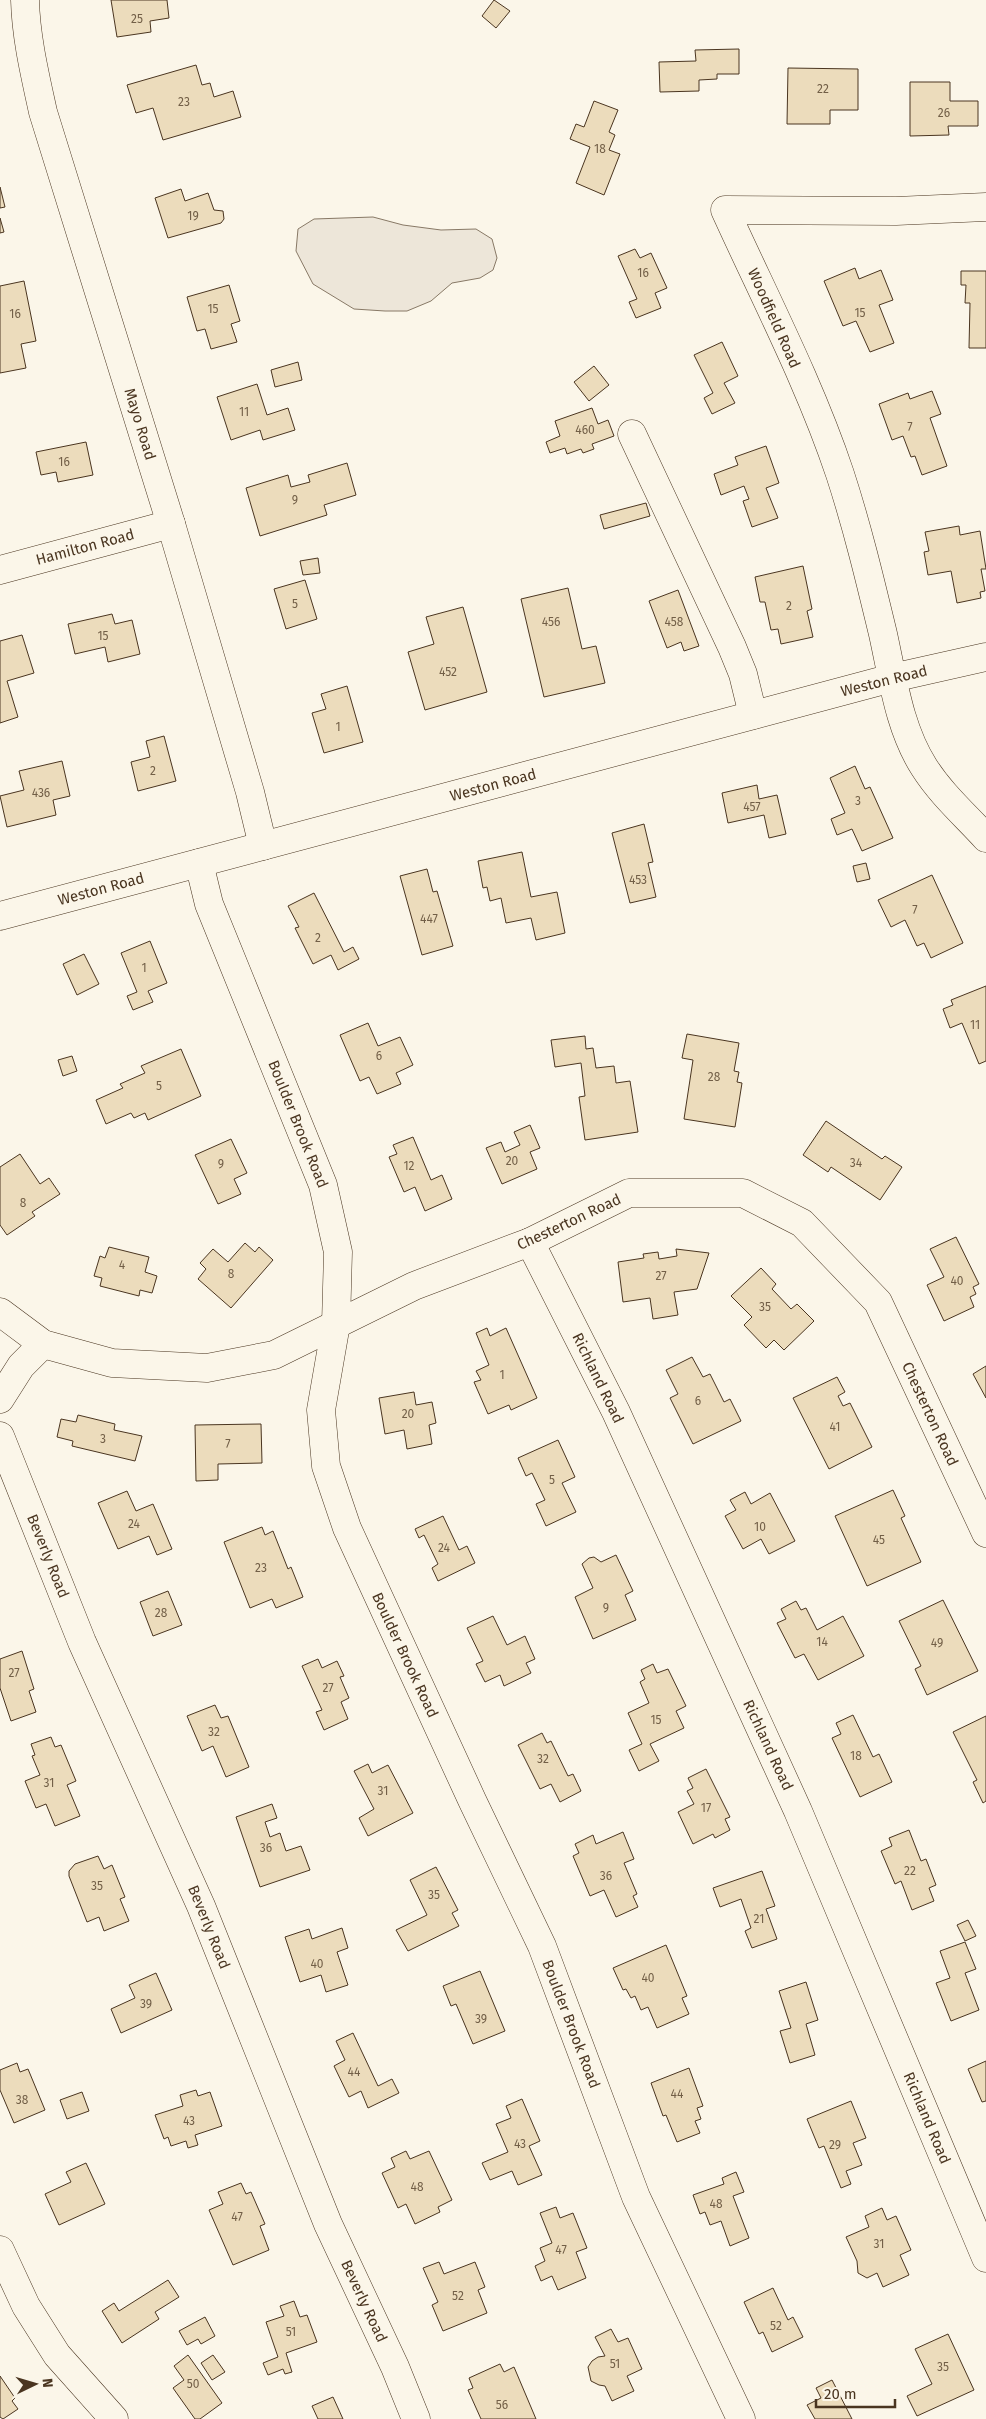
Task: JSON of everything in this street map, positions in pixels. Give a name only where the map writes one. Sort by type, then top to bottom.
[{"type":"street","name":"Mayo Road","points":[[25,0],[30,49],[43,112],[171,524],[250,792],[263,846]]},
{"type":"street","name":"Woodfield Road","points":[[892,678],[871,587],[839,472],[814,409],[726,210],[896,211],[986,207]]},
{"type":"street","points":[[632,434],[732,647],[743,674],[754,715]]},
{"type":"street","name":"Hamilton Road","points":[[0,570],[171,524]]},
{"type":"street","name":"Weston Road","points":[[0,916],[892,678],[986,657]]},
{"type":"street","points":[[892,678],[911,742],[924,767],[941,790],[986,838]]},
{"type":"street","name":"Boulder Brook Road","points":[[199,863],[209,904],[323,1185],[338,1252],[336,1324],[321,1410],[326,1466],[347,1528],[472,1800],[542,1946],[636,2197],[741,2419]]},
{"type":"street","name":"Chesterton Road","points":[[0,1312],[43,1344],[112,1363],[207,1368],[274,1355],[414,1286],[530,1242],[629,1193],[744,1193],[802,1223],[878,1302],[986,1533]]},
{"type":"street","name":"Richland Road","points":[[530,1242],[616,1412],[798,1811],[986,2258]]},
{"type":"street","points":[[0,1399],[21,1366],[43,1344]]},
{"type":"street","name":"Beverly Road","points":[[0,1436],[82,1642],[201,1906],[328,2224],[395,2367],[416,2419]]},
{"type":"street","points":[[0,2250],[26,2306],[57,2355],[114,2419]]},
{"type":"shaded area","points":[[373,217],[403,225],[441,230],[476,229],[492,239],[497,258],[493,270],[480,278],[452,283],[431,301],[407,311],[354,309],[313,284],[296,251],[298,229],[314,219]]},
{"type":"building","points":[[111,0],[167,0],[169,18],[150,21],[151,32],[117,37]]},
{"type":"building","points":[[494,0],[510,11],[496,28],[482,16]]},
{"type":"building","points":[[739,49],[739,74],[717,74],[717,79],[699,80],[699,91],[660,92],[659,62],[696,61],[695,50]]},
{"type":"building","points":[[196,65],[202,85],[210,83],[214,97],[233,91],[241,117],[163,140],[153,108],[136,113],[127,85]]},
{"type":"building","points":[[788,68],[858,69],[858,110],[830,110],[830,124],[787,124]]},
{"type":"building","points":[[910,82],[950,82],[950,101],[978,101],[978,126],[948,126],[949,135],[910,136]]},
{"type":"building","points":[[594,101],[618,110],[609,132],[615,135],[609,150],[620,154],[604,195],[576,183],[590,147],[570,139],[576,124],[584,127]]},
{"type":"building","points":[[0,187],[5,207],[0,208]]},
{"type":"building","points":[[181,189],[185,201],[208,193],[214,210],[223,211],[224,219],[221,223],[168,238],[155,198]]},
{"type":"building","points":[[0,218],[4,232],[0,233]]},
{"type":"building","points":[[635,249],[640,258],[651,253],[667,288],[655,293],[661,308],[636,318],[629,302],[637,299],[618,256]]},
{"type":"building","points":[[855,268],[859,279],[881,270],[893,300],[879,305],[894,343],[870,352],[856,321],[843,326],[824,281]]},
{"type":"building","points":[[961,271],[986,271],[986,348],[969,348],[970,303],[965,303],[966,285],[961,285]]},
{"type":"building","points":[[24,281],[36,341],[21,344],[26,368],[0,373],[0,286]]},
{"type":"building","points":[[229,285],[240,321],[231,324],[237,342],[211,349],[205,329],[197,331],[187,297]]},
{"type":"building","points":[[722,342],[738,376],[724,383],[735,403],[712,414],[704,398],[713,393],[694,355]]},
{"type":"building","points":[[298,362],[302,380],[275,387],[271,370]]},
{"type":"building","points":[[594,366],[609,385],[589,401],[574,382]]},
{"type":"building","points":[[257,384],[267,415],[288,408],[295,430],[263,440],[260,430],[231,440],[217,397]]},
{"type":"building","points":[[932,391],[941,414],[930,418],[947,466],[922,475],[915,456],[911,457],[903,436],[892,440],[879,404],[908,393],[910,399]]},
{"type":"building","points":[[592,408],[598,424],[608,420],[614,436],[592,444],[594,449],[583,453],[581,449],[567,454],[565,448],[550,453],[546,442],[560,436],[555,421]]},
{"type":"building","points":[[86,442],[93,475],[58,482],[56,472],[41,475],[36,452]]},
{"type":"building","points":[[766,446],[779,483],[766,488],[778,518],[752,527],[743,501],[749,499],[744,486],[721,495],[714,474],[738,465],[735,457]]},
{"type":"building","points":[[347,463],[356,495],[324,505],[327,515],[260,536],[246,488],[288,475],[291,487],[310,482],[308,475]]},
{"type":"building","points":[[646,503],[650,516],[604,529],[600,515]]},
{"type":"building","points":[[959,526],[960,535],[980,531],[986,569],[981,569],[985,591],[980,592],[981,598],[957,603],[951,571],[928,575],[924,552],[929,551],[925,532]]},
{"type":"building","points":[[318,558],[320,573],[303,575],[300,561]]},
{"type":"building","points":[[803,566],[812,609],[807,611],[813,637],[781,644],[778,629],[771,630],[765,602],[760,602],[755,577]]},
{"type":"building","points":[[305,580],[317,619],[286,629],[274,589]]},
{"type":"building","points":[[568,588],[582,649],[596,646],[605,683],[544,697],[521,599]]},
{"type":"building","points":[[678,590],[699,646],[684,651],[681,642],[667,648],[649,601]]},
{"type":"building","points":[[463,607],[487,692],[425,710],[408,652],[434,644],[426,617]]},
{"type":"building","points":[[112,614],[115,624],[132,620],[140,654],[108,662],[105,647],[75,654],[68,624]]},
{"type":"building","points":[[22,635],[34,673],[7,681],[18,717],[0,723],[0,641]]},
{"type":"building","points":[[347,686],[363,742],[324,753],[312,713],[326,709],[321,694]]},
{"type":"building","points":[[164,736],[176,781],[138,791],[131,762],[150,757],[146,741]]},
{"type":"building","points":[[62,761],[70,796],[53,800],[56,815],[7,827],[0,796],[24,790],[19,771]]},
{"type":"building","points":[[855,766],[865,789],[870,787],[893,838],[862,851],[852,829],[837,835],[831,819],[845,813],[830,778]]},
{"type":"building","points":[[757,785],[759,799],[777,795],[786,834],[769,838],[764,815],[728,823],[722,793]]},
{"type":"building","points":[[644,824],[653,862],[648,863],[656,897],[630,903],[612,833]]},
{"type":"building","points":[[522,852],[531,897],[557,892],[565,933],[536,940],[531,918],[506,923],[501,898],[490,901],[487,887],[483,888],[478,861]]},
{"type":"building","points":[[866,863],[870,879],[857,882],[853,866]]},
{"type":"building","points":[[427,869],[433,892],[437,891],[453,946],[422,955],[400,876]]},
{"type":"building","points":[[932,875],[963,943],[931,958],[924,943],[917,946],[905,920],[891,927],[878,900]]},
{"type":"building","points":[[314,893],[344,952],[353,947],[359,959],[338,970],[331,955],[313,964],[295,928],[299,927],[288,906]]},
{"type":"building","points":[[150,941],[167,983],[148,991],[153,1002],[133,1010],[127,996],[137,992],[121,953]]},
{"type":"building","points":[[84,954],[99,984],[77,995],[63,964]]},
{"type":"building","points":[[986,986],[986,1061],[979,1064],[962,1023],[950,1028],[943,1009],[953,1005],[951,1000]]},
{"type":"building","points":[[368,1023],[378,1046],[400,1037],[413,1065],[396,1073],[401,1084],[377,1094],[369,1077],[360,1081],[340,1035]]},
{"type":"building","points":[[687,1034],[739,1043],[734,1071],[739,1072],[737,1082],[742,1083],[735,1127],[684,1119],[693,1060],[682,1058]]},
{"type":"building","points":[[585,1036],[586,1049],[593,1048],[596,1068],[614,1066],[616,1083],[630,1081],[638,1132],[585,1140],[579,1097],[585,1096],[581,1063],[555,1067],[551,1040]]},
{"type":"building","points":[[181,1049],[201,1096],[148,1120],[145,1113],[134,1118],[131,1113],[106,1124],[96,1100],[123,1088],[120,1084],[145,1073],[141,1066]]},
{"type":"building","points":[[72,1056],[77,1071],[63,1076],[58,1060]]},
{"type":"building","points":[[826,1121],[882,1159],[885,1156],[902,1167],[880,1200],[831,1167],[828,1172],[803,1155]]},
{"type":"building","points":[[530,1125],[540,1148],[530,1152],[537,1169],[502,1184],[486,1148],[501,1142],[505,1152],[520,1145],[514,1132]]},
{"type":"building","points":[[413,1137],[431,1180],[442,1175],[452,1199],[425,1211],[415,1187],[404,1192],[389,1157],[397,1154],[393,1145]]},
{"type":"building","points":[[231,1139],[247,1173],[234,1179],[241,1194],[218,1204],[195,1155]]},
{"type":"building","points":[[20,1154],[40,1184],[49,1178],[60,1194],[32,1212],[35,1216],[7,1235],[0,1225],[0,1167]]},
{"type":"building","points":[[956,1237],[979,1284],[973,1287],[976,1294],[970,1297],[974,1307],[944,1321],[927,1285],[944,1277],[930,1249]]},
{"type":"building","points":[[245,1243],[255,1252],[259,1247],[273,1260],[231,1308],[198,1279],[206,1269],[200,1263],[213,1249],[228,1262]]},
{"type":"building","points":[[109,1247],[149,1257],[145,1272],[157,1276],[152,1293],[140,1290],[139,1296],[100,1286],[102,1278],[94,1276],[100,1256],[105,1258]]},
{"type":"building","points":[[676,1249],[709,1253],[697,1289],[674,1292],[678,1315],[653,1319],[650,1298],[623,1302],[618,1262],[644,1258],[643,1254],[658,1252],[659,1259],[677,1256]]},
{"type":"building","points":[[761,1268],[776,1284],[772,1289],[791,1309],[797,1304],[814,1321],[784,1350],[774,1340],[766,1348],[744,1325],[752,1317],[731,1296]]},
{"type":"building","points":[[487,1328],[490,1336],[506,1328],[537,1398],[511,1410],[509,1405],[488,1414],[474,1382],[481,1380],[476,1371],[489,1365],[476,1333]]},
{"type":"building","points":[[692,1357],[703,1377],[710,1374],[724,1402],[730,1399],[741,1421],[693,1444],[670,1398],[678,1394],[666,1370]]},
{"type":"building","points":[[986,1366],[986,1398],[973,1374]]},
{"type":"building","points":[[837,1377],[845,1392],[838,1396],[843,1406],[850,1403],[872,1447],[829,1469],[793,1398]]},
{"type":"building","points":[[414,1392],[416,1405],[432,1402],[436,1423],[429,1425],[432,1444],[407,1449],[404,1430],[385,1434],[379,1398]]},
{"type":"building","points":[[78,1415],[115,1424],[114,1430],[142,1436],[135,1461],[72,1446],[73,1441],[57,1437],[61,1419],[76,1422]]},
{"type":"building","points":[[261,1424],[262,1463],[218,1464],[218,1480],[196,1481],[195,1425]]},
{"type":"building","points":[[558,1440],[575,1477],[562,1483],[576,1512],[546,1526],[536,1504],[545,1500],[532,1473],[526,1476],[518,1458]]},
{"type":"building","points":[[893,1490],[905,1516],[901,1518],[921,1562],[867,1586],[835,1516]]},
{"type":"building","points":[[127,1491],[136,1511],[153,1504],[172,1549],[157,1555],[149,1536],[118,1549],[98,1503]]},
{"type":"building","points":[[745,1492],[751,1504],[770,1493],[795,1541],[769,1554],[761,1539],[743,1549],[725,1516],[736,1510],[730,1500]]},
{"type":"building","points":[[443,1516],[459,1550],[467,1546],[475,1563],[438,1581],[432,1568],[438,1564],[424,1535],[419,1538],[415,1529]]},
{"type":"building","points":[[262,1527],[265,1535],[273,1531],[288,1569],[291,1567],[303,1597],[276,1608],[272,1599],[250,1608],[224,1542]]},
{"type":"building","points":[[616,1555],[633,1591],[625,1595],[636,1620],[593,1639],[575,1597],[593,1588],[582,1564],[589,1558],[594,1557],[601,1562]]},
{"type":"building","points":[[168,1591],[182,1625],[153,1636],[140,1602]]},
{"type":"building","points":[[943,1600],[978,1671],[927,1695],[915,1669],[921,1666],[899,1621]]},
{"type":"building","points":[[796,1601],[801,1610],[806,1608],[817,1630],[843,1616],[864,1656],[818,1680],[804,1654],[795,1658],[777,1623],[786,1619],[781,1609]]},
{"type":"building","points":[[493,1616],[507,1645],[525,1636],[535,1659],[526,1663],[531,1673],[504,1686],[500,1675],[485,1682],[476,1664],[483,1661],[467,1628]]},
{"type":"building","points":[[22,1651],[34,1689],[29,1691],[36,1712],[11,1721],[0,1688],[0,1659]]},
{"type":"building","points":[[318,1659],[322,1668],[337,1661],[344,1676],[340,1677],[349,1698],[341,1702],[348,1719],[324,1730],[316,1712],[322,1710],[302,1666]]},
{"type":"building","points":[[653,1664],[657,1673],[668,1669],[686,1706],[676,1711],[684,1728],[650,1744],[659,1761],[639,1771],[629,1750],[642,1744],[628,1713],[649,1703],[640,1682],[645,1679],[641,1670]]},
{"type":"building","points":[[215,1705],[221,1718],[228,1716],[249,1767],[226,1777],[213,1746],[202,1751],[187,1716]]},
{"type":"building","points":[[853,1715],[873,1757],[879,1754],[892,1782],[860,1797],[832,1738],[841,1734],[836,1723]]},
{"type":"building","points":[[986,1716],[986,1801],[983,1803],[973,1782],[977,1780],[953,1732]]},
{"type":"building","points":[[542,1733],[547,1743],[551,1741],[568,1776],[573,1774],[581,1791],[560,1802],[551,1784],[540,1789],[518,1745]]},
{"type":"building","points":[[51,1737],[55,1747],[61,1745],[76,1781],[67,1785],[80,1816],[55,1826],[46,1804],[36,1808],[25,1781],[40,1775],[32,1756],[35,1755],[31,1744]]},
{"type":"building","points":[[368,1764],[372,1773],[388,1765],[413,1813],[368,1836],[359,1818],[374,1809],[354,1771]]},
{"type":"building","points":[[706,1769],[730,1817],[725,1819],[730,1830],[715,1838],[713,1834],[693,1844],[678,1812],[694,1804],[687,1791],[693,1788],[688,1778]]},
{"type":"building","points":[[272,1804],[277,1818],[265,1822],[270,1837],[280,1833],[286,1851],[301,1846],[310,1870],[260,1887],[236,1817]]},
{"type":"building","points":[[909,1830],[921,1861],[926,1859],[936,1885],[929,1888],[934,1901],[912,1910],[901,1881],[895,1884],[881,1851],[892,1846],[889,1838]]},
{"type":"building","points":[[623,1832],[634,1859],[624,1863],[637,1894],[633,1896],[638,1907],[616,1917],[604,1890],[590,1896],[573,1856],[579,1853],[575,1844],[593,1835],[596,1844]]},
{"type":"building","points":[[98,1856],[104,1869],[112,1865],[125,1897],[120,1899],[129,1921],[104,1931],[99,1917],[87,1922],[69,1876],[69,1871],[75,1864]]},
{"type":"building","points":[[436,1867],[458,1910],[452,1913],[459,1926],[408,1951],[396,1930],[427,1915],[410,1880]]},
{"type":"building","points":[[762,1871],[775,1906],[766,1909],[777,1939],[752,1948],[745,1931],[751,1928],[741,1899],[720,1907],[713,1888]]},
{"type":"building","points":[[968,1920],[976,1936],[965,1941],[957,1925]]},
{"type":"building","points":[[342,1928],[348,1948],[337,1952],[348,1985],[326,1992],[321,1975],[300,1982],[285,1937],[309,1929],[312,1939]]},
{"type":"building","points":[[965,1942],[976,1969],[965,1973],[979,2010],[951,2021],[936,1983],[950,1978],[940,1951]]},
{"type":"building","points":[[666,1945],[687,1996],[682,1998],[689,2014],[657,2028],[648,2007],[641,2010],[635,1996],[631,1998],[626,1989],[623,1990],[613,1968]]},
{"type":"building","points":[[480,1971],[505,2031],[473,2044],[456,2004],[451,2006],[443,1986]]},
{"type":"building","points":[[156,1973],[172,2010],[121,2033],[111,2009],[135,1998],[129,1985]]},
{"type":"building","points":[[806,1982],[818,2020],[806,2024],[815,2055],[790,2063],[780,2031],[791,2028],[779,1991]]},
{"type":"building","points":[[353,2033],[378,2086],[392,2079],[399,2093],[368,2108],[361,2091],[349,2097],[334,2066],[345,2060],[336,2041]]},
{"type":"building","points":[[986,2061],[986,2101],[982,2102],[968,2069]]},
{"type":"building","points":[[17,2063],[20,2072],[28,2069],[45,2110],[14,2123],[0,2090],[0,2070]]},
{"type":"building","points":[[689,2068],[703,2106],[697,2108],[701,2119],[695,2121],[700,2133],[677,2142],[666,2115],[663,2116],[651,2083]]},
{"type":"building","points":[[196,2090],[198,2096],[210,2092],[222,2126],[195,2135],[198,2145],[188,2148],[186,2141],[171,2146],[168,2137],[164,2139],[155,2115],[183,2106],[180,2095]]},
{"type":"building","points":[[82,2092],[89,2111],[67,2119],[60,2100]]},
{"type":"building","points":[[522,2099],[540,2141],[529,2146],[542,2175],[518,2185],[512,2171],[490,2180],[482,2163],[508,2152],[496,2124],[511,2118],[506,2106]]},
{"type":"building","points":[[851,2101],[866,2138],[853,2143],[862,2165],[846,2171],[851,2184],[841,2188],[824,2146],[819,2148],[807,2119]]},
{"type":"building","points":[[406,2151],[410,2159],[429,2151],[452,2200],[438,2207],[440,2212],[415,2224],[406,2204],[398,2208],[382,2173],[395,2167],[391,2158]]},
{"type":"building","points":[[86,2163],[105,2204],[59,2225],[45,2194],[71,2182],[66,2172]]},
{"type":"building","points":[[736,2172],[744,2192],[733,2196],[749,2238],[730,2246],[721,2221],[710,2225],[705,2212],[700,2214],[693,2195],[724,2184],[722,2178]]},
{"type":"building","points":[[241,2183],[246,2194],[251,2192],[265,2224],[260,2226],[269,2250],[233,2265],[209,2210],[223,2204],[218,2192]]},
{"type":"building","points":[[556,2207],[560,2218],[573,2213],[587,2248],[576,2252],[586,2278],[558,2290],[552,2276],[541,2281],[535,2266],[545,2261],[540,2248],[552,2243],[540,2213]]},
{"type":"building","points":[[882,2208],[887,2220],[896,2216],[911,2250],[900,2255],[909,2275],[883,2287],[877,2273],[867,2278],[858,2273],[857,2261],[846,2237],[869,2227],[865,2216]]},
{"type":"building","points":[[439,2262],[444,2274],[475,2262],[485,2287],[478,2290],[487,2313],[443,2331],[432,2305],[438,2302],[423,2268]]},
{"type":"building","points":[[168,2280],[179,2297],[155,2312],[159,2319],[122,2343],[102,2311],[114,2303],[119,2311]]},
{"type":"building","points":[[773,2288],[788,2320],[793,2317],[803,2337],[772,2352],[763,2332],[759,2334],[744,2302]]},
{"type":"building","points":[[294,2301],[300,2317],[307,2315],[317,2342],[286,2353],[292,2372],[285,2374],[283,2369],[268,2375],[263,2363],[278,2357],[266,2322],[284,2316],[280,2306]]},
{"type":"building","points":[[205,2317],[215,2336],[201,2344],[198,2339],[187,2345],[179,2331]]},
{"type":"building","points":[[611,2329],[618,2342],[628,2338],[642,2369],[627,2376],[634,2391],[612,2401],[605,2386],[591,2381],[588,2367],[598,2357],[605,2356],[595,2337]]},
{"type":"building","points":[[948,2334],[974,2390],[917,2416],[907,2396],[932,2384],[915,2349]]},
{"type":"building","points":[[188,2355],[222,2403],[200,2419],[195,2419],[173,2388],[184,2380],[174,2366]]},
{"type":"building","points":[[213,2355],[225,2372],[212,2380],[201,2363]]},
{"type":"building","points":[[500,2364],[504,2372],[514,2367],[536,2419],[481,2419],[468,2390],[473,2388],[469,2378]]},
{"type":"building","points":[[0,2376],[15,2398],[12,2401],[18,2409],[3,2419],[0,2417]]},
{"type":"building","points":[[832,2380],[852,2419],[815,2419],[807,2405],[821,2398],[816,2388]]},
{"type":"building","points":[[333,2397],[343,2419],[318,2419],[312,2406]]}]
